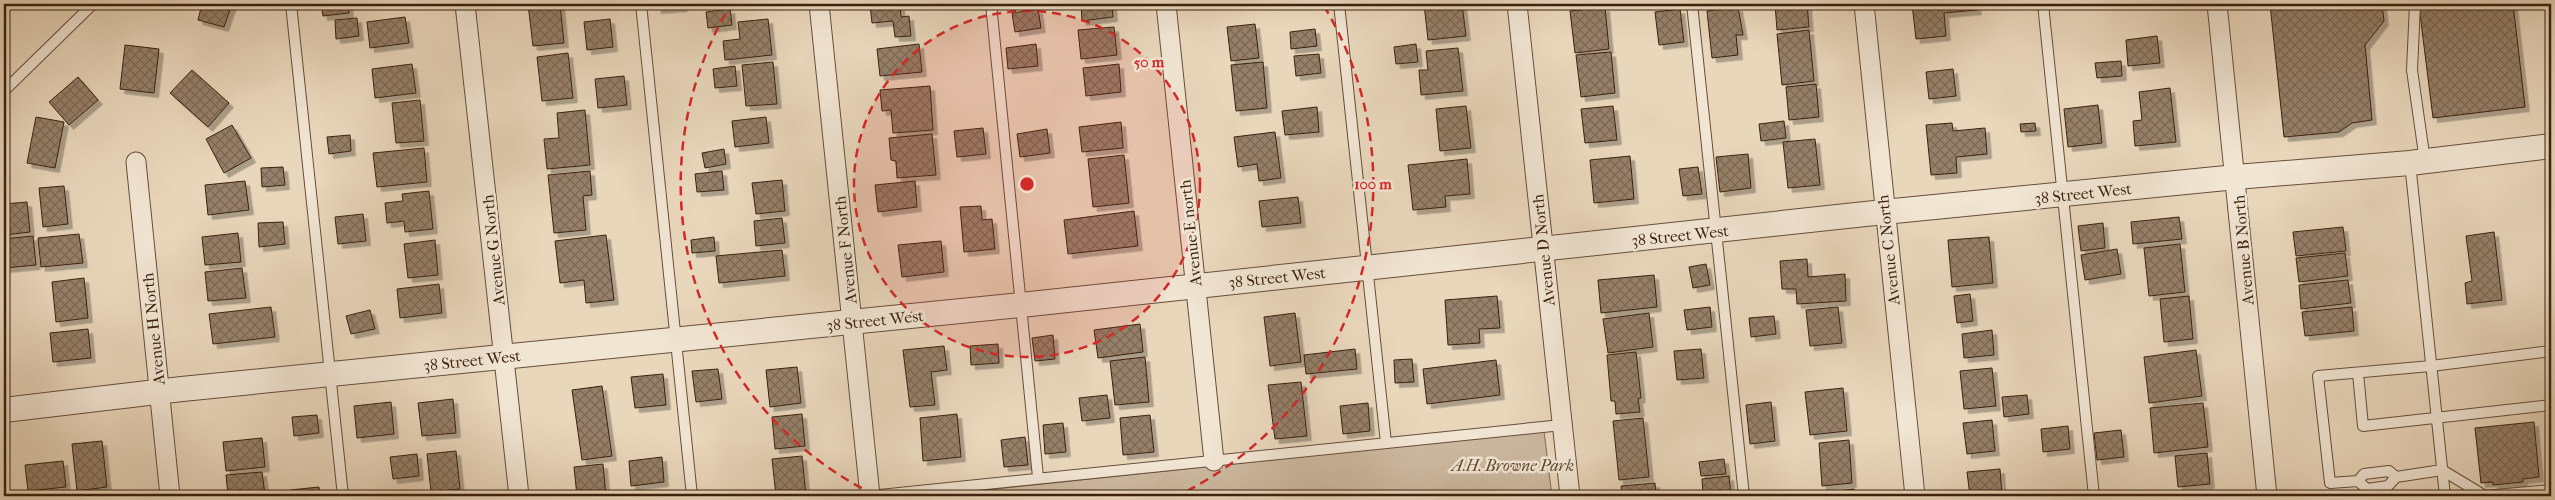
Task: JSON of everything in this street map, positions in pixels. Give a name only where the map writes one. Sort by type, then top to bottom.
[{"type":"street","name":"Avenue G North","points":[[465,4],[519,496]]},
{"type":"street","name":"Avenue F North","points":[[819,4],[870,496]]},
{"type":"street","name":"Avenue E north","points":[[1166,4],[1214,461]]},
{"type":"street","name":"Avenue D North","points":[[1517,4],[1570,496]]},
{"type":"street","name":"Avenue C North","points":[[1864,4],[1884,212],[1915,496]]},
{"type":"street","name":"Avenue B North","points":[[2217,4],[2267,496]]},
{"type":"street","name":"38 Street West","points":[[4,410],[331,374],[1020,305],[1884,212],[2236,177],[2418,162],[2551,146]]},
{"type":"street","name":"Avenue H North","points":[[136,162],[170,496]]},
{"type":"lane","points":[[4,91],[93,4]]},
{"type":"lane","points":[[291,4],[343,496]]},
{"type":"lane","points":[[641,4],[692,496]]},
{"type":"lane","points":[[991,4],[1038,477]]},
{"type":"lane","points":[[1339,4],[1386,443]]},
{"type":"lane","points":[[1692,4],[1744,496]]},
{"type":"lane","points":[[2043,4],[2094,496]]},
{"type":"lane","points":[[2414,4],[2412,70],[2431,366],[2445,496]]},
{"type":"lane","points":[[2396,477],[2389,471],[2364,474],[2358,481],[2330,483],[2318,376],[2431,366],[2551,351]]},
{"type":"lane","points":[[2358,373],[2363,426],[2551,405]]},
{"type":"lane","points":[[870,496],[1038,477],[1562,425]]},
{"type":"lane","points":[[2358,481],[2367,489],[2388,486],[2396,477],[2442,470],[2485,496],[2551,490]]},
{"type":"green space","name":"A.H. Browne Park","points":[[1544,431],[1552,496],[929,496]]},
{"type":"building","points":[[202,4],[232,4],[224,27],[198,20]]},
{"type":"building","points":[[321,4],[348,4],[349,13],[323,16]]},
{"type":"building","points":[[528,4],[560,4],[564,43],[533,46]]},
{"type":"building","points":[[656,4],[682,4],[683,7],[657,9]]},
{"type":"building","points":[[870,4],[900,4],[901,17],[909,16],[911,36],[895,37],[893,21],[872,23]]},
{"type":"building","points":[[1081,4],[1112,4],[1113,17],[1082,21]]},
{"type":"building","points":[[1424,4],[1462,4],[1466,36],[1428,40]]},
{"type":"building","points":[[1775,4],[1807,4],[1809,27],[1777,30]]},
{"type":"building","points":[[1912,4],[1976,4],[1977,10],[1944,13],[1946,36],[1916,39]]},
{"type":"building","points":[[2270,4],[2382,4],[2384,21],[2365,45],[2372,120],[2352,123],[2339,132],[2284,137]]},
{"type":"building","points":[[2435,4],[2513,4],[2525,107],[2433,118],[2419,6]]},
{"type":"building","points":[[1605,7],[1609,49],[1575,53],[1570,11]]},
{"type":"building","points":[[1738,7],[1743,35],[1736,35],[1738,55],[1712,58],[1707,11]]},
{"type":"building","points":[[730,9],[732,25],[708,28],[706,12]]},
{"type":"building","points":[[1038,9],[1041,28],[1015,32],[1012,13]]},
{"type":"building","points":[[1680,9],[1684,42],[1659,45],[1655,12]]},
{"type":"building","points":[[405,17],[409,43],[370,48],[367,22]]},
{"type":"building","points":[[357,18],[359,36],[336,39],[335,20]]},
{"type":"building","points":[[610,19],[613,47],[587,50],[584,22]]},
{"type":"building","points":[[768,19],[772,55],[725,60],[723,41],[740,39],[738,22]]},
{"type":"building","points":[[1255,24],[1259,58],[1231,61],[1227,27]]},
{"type":"building","points":[[1114,27],[1117,55],[1081,59],[1078,30]]},
{"type":"building","points":[[1315,29],[1317,46],[1291,49],[1290,32]]},
{"type":"building","points":[[1809,30],[1814,81],[1782,85],[1777,34]]},
{"type":"building","points":[[2157,36],[2160,63],[2128,66],[2126,40]]},
{"type":"building","points":[[919,44],[922,72],[880,76],[877,49]]},
{"type":"building","points":[[1036,44],[1038,66],[1008,69],[1006,48]]},
{"type":"building","points":[[1416,44],[1418,62],[1396,64],[1394,47]]},
{"type":"building","points":[[125,45],[159,49],[154,93],[120,89]]},
{"type":"building","points":[[1458,48],[1463,91],[1421,95],[1419,70],[1428,70],[1426,51]]},
{"type":"building","points":[[1611,52],[1615,93],[1581,97],[1576,55]]},
{"type":"building","points":[[568,53],[573,98],[542,101],[537,57]]},
{"type":"building","points":[[1319,54],[1321,73],[1296,76],[1294,56]]},
{"type":"building","points":[[2121,61],[2122,76],[2097,78],[2095,63]]},
{"type":"building","points":[[773,62],[777,104],[746,106],[742,65]]},
{"type":"building","points":[[1263,62],[1267,108],[1236,111],[1231,65]]},
{"type":"building","points":[[412,64],[416,93],[375,98],[372,69]]},
{"type":"building","points":[[1119,64],[1121,92],[1086,96],[1083,68]]},
{"type":"building","points":[[735,66],[737,86],[715,88],[713,69]]},
{"type":"building","points":[[1953,69],[1956,96],[1929,99],[1926,72]]},
{"type":"building","points":[[192,70],[229,103],[208,127],[170,93]]},
{"type":"building","points":[[624,76],[627,105],[598,108],[595,79]]},
{"type":"building","points":[[78,77],[98,100],[69,125],[49,102]]},
{"type":"building","points":[[1816,84],[1819,117],[1789,120],[1786,87]]},
{"type":"building","points":[[930,86],[933,130],[893,133],[891,110],[882,111],[880,90]]},
{"type":"building","points":[[2170,88],[2176,142],[2135,146],[2133,121],[2142,120],[2139,92]]},
{"type":"building","points":[[420,100],[424,141],[396,143],[392,103]]},
{"type":"building","points":[[2098,105],[2102,143],[2068,147],[2064,109]]},
{"type":"building","points":[[1466,106],[1471,148],[1440,151],[1436,109]]},
{"type":"building","points":[[1613,106],[1617,140],[1585,143],[1581,109]]},
{"type":"building","points":[[1317,107],[1319,132],[1285,135],[1282,111]]},
{"type":"building","points":[[585,110],[590,165],[547,169],[544,139],[559,138],[557,113]]},
{"type":"building","points":[[36,117],[64,122],[55,168],[27,163]]},
{"type":"building","points":[[766,117],[769,143],[735,147],[732,121]]},
{"type":"building","points":[[1784,121],[1786,138],[1761,141],[1759,124]]},
{"type":"building","points":[[1121,122],[1123,148],[1082,152],[1079,127]]},
{"type":"building","points":[[1952,123],[1953,131],[1985,128],[1987,154],[1956,157],[1957,173],[1931,175],[1926,125]]},
{"type":"building","points":[[2035,123],[2036,131],[2021,132],[2020,124]]},
{"type":"building","points":[[232,125],[251,158],[224,173],[206,139]]},
{"type":"building","points":[[983,128],[986,154],[957,157],[954,131]]},
{"type":"building","points":[[1047,129],[1050,153],[1020,157],[1017,134]]},
{"type":"building","points":[[1275,132],[1281,178],[1259,181],[1257,164],[1238,167],[1234,137]]},
{"type":"building","points":[[932,134],[936,175],[897,178],[896,161],[891,160],[889,138]]},
{"type":"building","points":[[350,135],[351,151],[329,154],[327,137]]},
{"type":"building","points":[[1815,139],[1820,185],[1788,188],[1783,142]]},
{"type":"building","points":[[424,148],[427,182],[377,187],[373,153]]},
{"type":"building","points":[[724,149],[726,164],[705,168],[702,153]]},
{"type":"building","points":[[1748,154],[1751,188],[1720,192],[1716,157]]},
{"type":"building","points":[[1124,155],[1129,203],[1093,207],[1088,159]]},
{"type":"building","points":[[1630,156],[1634,199],[1594,203],[1590,160]]},
{"type":"building","points":[[1467,159],[1470,194],[1445,196],[1446,207],[1413,210],[1408,165]]},
{"type":"building","points":[[283,167],[285,185],[262,187],[261,168]]},
{"type":"building","points":[[1698,167],[1702,194],[1683,196],[1679,169]]},
{"type":"building","points":[[590,171],[592,195],[583,196],[586,230],[554,233],[548,175]]},
{"type":"building","points":[[722,171],[724,190],[697,192],[695,174]]},
{"type":"building","points":[[782,180],[785,211],[756,214],[752,183]]},
{"type":"building","points":[[245,181],[249,210],[208,215],[205,185]]},
{"type":"building","points":[[915,181],[917,207],[878,212],[875,185]]},
{"type":"building","points":[[64,186],[68,224],[43,227],[39,188]]},
{"type":"building","points":[[429,191],[433,229],[405,232],[404,221],[387,223],[385,203],[403,201],[402,194]]},
{"type":"building","points":[[1298,197],[1301,223],[1262,227],[1259,201]]},
{"type":"building","points":[[27,202],[30,232],[4,235],[4,204]]},
{"type":"building","points":[[981,206],[982,220],[992,219],[995,249],[964,252],[960,207]]},
{"type":"building","points":[[1134,211],[1138,246],[1068,254],[1064,220]]},
{"type":"building","points":[[363,214],[366,241],[338,244],[335,217]]},
{"type":"building","points":[[2179,217],[2182,239],[2133,244],[2131,222]]},
{"type":"building","points":[[782,218],[785,243],[756,246],[754,221]]},
{"type":"building","points":[[283,222],[285,244],[259,247],[258,223]]},
{"type":"building","points":[[2103,223],[2105,248],[2081,251],[2078,226]]},
{"type":"building","points":[[2343,227],[2346,251],[2296,256],[2293,232]]},
{"type":"building","points":[[2494,232],[2502,300],[2467,304],[2465,283],[2472,281],[2466,236]]},
{"type":"building","points":[[238,233],[241,262],[205,265],[202,237]]},
{"type":"building","points":[[79,234],[83,263],[41,267],[38,238]]},
{"type":"building","points":[[606,235],[614,300],[586,303],[584,280],[560,283],[555,241]]},
{"type":"building","points":[[33,236],[36,265],[5,268],[4,239]]},
{"type":"building","points":[[714,237],[715,251],[692,253],[691,240]]},
{"type":"building","points":[[1989,237],[1993,283],[1952,287],[1948,240]]},
{"type":"building","points":[[435,240],[438,275],[408,278],[404,244]]},
{"type":"building","points":[[941,241],[944,272],[902,277],[898,245]]},
{"type":"building","points":[[2180,244],[2185,292],[2149,296],[2144,248]]},
{"type":"building","points":[[2117,249],[2121,274],[2085,280],[2081,255]]},
{"type":"building","points":[[782,250],[785,276],[719,283],[716,256]]},
{"type":"building","points":[[2345,253],[2348,276],[2299,282],[2296,258]]},
{"type":"building","points":[[1807,259],[1808,277],[1845,274],[1846,301],[1797,304],[1796,289],[1782,289],[1780,261]]},
{"type":"building","points":[[1706,264],[1710,285],[1693,288],[1689,267]]},
{"type":"building","points":[[242,268],[246,298],[208,301],[205,272]]},
{"type":"building","points":[[1654,275],[1657,307],[1601,313],[1598,280]]},
{"type":"building","points":[[84,278],[88,318],[56,322],[52,282]]},
{"type":"building","points":[[2348,280],[2351,303],[2301,309],[2299,285]]},
{"type":"building","points":[[439,284],[442,313],[400,318],[397,289]]},
{"type":"building","points":[[1970,294],[1973,321],[1957,323],[1954,296]]},
{"type":"building","points":[[1497,296],[1500,328],[1479,329],[1480,343],[1448,345],[1445,300]]},
{"type":"building","points":[[2189,296],[2193,339],[2164,342],[2160,299]]},
{"type":"building","points":[[271,307],[275,337],[213,344],[209,314]]},
{"type":"building","points":[[1710,307],[1712,327],[1687,330],[1684,310]]},
{"type":"building","points":[[1838,307],[1842,343],[1810,346],[1806,310]]},
{"type":"building","points":[[2352,307],[2354,331],[2305,336],[2302,312]]},
{"type":"building","points":[[370,310],[375,329],[351,334],[346,316]]},
{"type":"building","points":[[1295,313],[1301,362],[1270,366],[1264,317]]},
{"type":"building","points":[[1649,313],[1653,347],[1608,353],[1603,319]]},
{"type":"building","points":[[1774,316],[1776,334],[1751,337],[1749,318]]},
{"type":"building","points":[[1140,324],[1143,352],[1098,358],[1094,330]]},
{"type":"building","points":[[88,329],[91,358],[53,362],[50,333]]},
{"type":"building","points":[[1992,330],[1994,355],[1964,358],[1962,334]]},
{"type":"building","points":[[1053,335],[1055,359],[1035,361],[1032,338]]},
{"type":"building","points":[[998,344],[999,363],[971,365],[970,346]]},
{"type":"building","points":[[944,346],[947,370],[931,372],[935,405],[910,407],[903,350]]},
{"type":"building","points":[[1355,349],[1357,369],[1306,374],[1304,355]]},
{"type":"building","points":[[1701,349],[1704,378],[1677,380],[1674,351]]},
{"type":"building","points":[[2196,350],[2202,396],[2149,403],[2144,357]]},
{"type":"building","points":[[1636,352],[1641,398],[1638,399],[1640,412],[1616,414],[1615,401],[1611,401],[1607,355]]},
{"type":"building","points":[[1145,357],[1149,402],[1115,405],[1110,361]]},
{"type":"building","points":[[1412,359],[1414,382],[1395,383],[1394,360]]},
{"type":"building","points":[[1496,360],[1500,395],[1427,404],[1423,369]]},
{"type":"building","points":[[797,367],[801,403],[770,407],[766,370]]},
{"type":"building","points":[[1992,368],[1996,406],[1964,409],[1960,371]]},
{"type":"building","points":[[718,369],[722,399],[696,402],[692,371]]},
{"type":"building","points":[[663,374],[666,405],[635,408],[631,377]]},
{"type":"building","points":[[1301,382],[1307,436],[1275,439],[1268,385]]},
{"type":"building","points":[[602,386],[612,456],[582,460],[572,390]]},
{"type":"building","points":[[1843,388],[1847,431],[1810,435],[1805,392]]},
{"type":"building","points":[[1107,395],[1110,418],[1082,421],[1079,398]]},
{"type":"building","points":[[2027,395],[2029,414],[2004,417],[2002,397]]},
{"type":"building","points":[[453,399],[456,433],[422,436],[418,403]]},
{"type":"building","points":[[391,402],[394,434],[357,438],[354,406]]},
{"type":"building","points":[[1771,402],[1775,441],[1750,444],[1746,405]]},
{"type":"building","points":[[1368,403],[1370,431],[1343,434],[1340,406]]},
{"type":"building","points":[[2203,403],[2208,447],[2154,453],[2150,408]]},
{"type":"building","points":[[802,414],[805,446],[775,449],[772,417]]},
{"type":"building","points":[[957,414],[961,457],[923,461],[920,418]]},
{"type":"building","points":[[317,415],[319,433],[294,436],[292,417]]},
{"type":"building","points":[[1150,415],[1154,452],[1123,455],[1120,418]]},
{"type":"building","points":[[1643,418],[1649,477],[1619,480],[1613,421]]},
{"type":"building","points":[[1992,420],[1995,451],[1967,454],[1963,423]]},
{"type":"building","points":[[2534,422],[2539,477],[2523,479],[2523,482],[2493,485],[2493,482],[2481,483],[2475,428]]},
{"type":"building","points":[[1063,423],[1066,452],[1045,454],[1043,425]]},
{"type":"building","points":[[2068,426],[2070,449],[2043,452],[2041,429]]},
{"type":"building","points":[[2121,430],[2124,457],[2097,460],[2094,433]]},
{"type":"building","points":[[1025,437],[1028,465],[1004,467],[1001,440]]},
{"type":"building","points":[[262,438],[265,467],[226,471],[223,442]]},
{"type":"building","points":[[1849,440],[1852,483],[1822,486],[1819,443]]},
{"type":"building","points":[[102,441],[107,487],[77,491],[72,444]]},
{"type":"building","points":[[456,451],[460,489],[431,492],[427,454]]},
{"type":"building","points":[[2207,453],[2210,484],[2178,487],[2175,456]]},
{"type":"building","points":[[417,454],[419,476],[393,479],[390,457]]},
{"type":"building","points":[[802,456],[806,496],[776,496],[772,459]]},
{"type":"building","points":[[662,457],[664,482],[631,486],[629,461]]},
{"type":"building","points":[[1724,459],[1726,474],[1701,476],[1699,462]]},
{"type":"building","points":[[63,461],[66,487],[28,491],[25,465]]},
{"type":"building","points":[[603,464],[606,496],[577,496],[574,467]]},
{"type":"building","points":[[2000,469],[2002,496],[1970,496],[1967,472]]},
{"type":"building","points":[[262,472],[265,495],[273,494],[273,496],[228,496],[226,475]]},
{"type":"building","points":[[1729,476],[1731,496],[1703,496],[1702,479]]},
{"type":"building","points":[[1655,483],[1656,496],[1622,496],[1621,486]]},
{"type":"building","points":[[319,487],[320,496],[291,496],[290,490]]},
{"type":"building","points":[[1854,489],[1855,496],[1827,496],[1827,492]]}]
